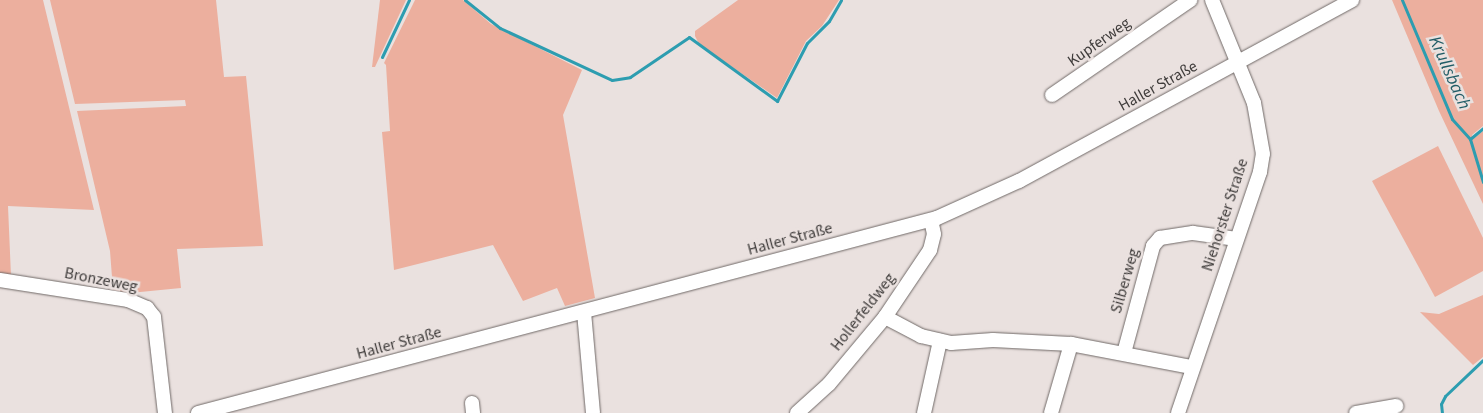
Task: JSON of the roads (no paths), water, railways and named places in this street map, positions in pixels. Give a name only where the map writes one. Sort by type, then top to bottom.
[{"type":"street","name":"Kupferweg","points":[[1052,95],[1190,0]]},
{"type":"street","name":"Niehorster Straße","points":[[1178,413],[1192,367],[1237,239],[1263,154],[1254,102],[1212,0]]},
{"type":"street","name":"Haller Straße","points":[[198,413],[931,220],[1007,188],[1352,0]]},
{"type":"street","name":"Hollerfeldweg","points":[[797,413],[829,384],[885,317],[930,250],[934,234],[931,220]]},
{"type":"street","name":"Silberweg","points":[[1124,353],[1153,246],[1160,238],[1193,233],[1237,239]]},
{"type":"street","name":"Bronzeweg","points":[[0,280],[128,300],[147,308],[154,318],[165,413]]},
{"type":"street","points":[[584,312],[593,413]]},
{"type":"street","points":[[885,317],[921,336],[940,341],[1071,344],[1192,367]]},
{"type":"street","points":[[924,413],[940,341]]},
{"type":"street","points":[[1052,413],[1071,344]]},
{"type":"street","points":[[1356,413],[1396,406]]},
{"type":"waterway","points":[[382,57],[409,0]]},
{"type":"waterway","points":[[465,0],[500,28],[612,80],[630,77],[689,37],[777,101],[807,43],[829,21],[841,0]]},
{"type":"waterway","name":"Krullsbach","points":[[1402,0],[1452,119],[1470,139],[1483,182]]},
{"type":"waterway","points":[[1470,139],[1483,128]]},
{"type":"waterway","name":"Krullsbach","points":[[1442,413],[1441,404],[1445,396],[1483,360]]}]
